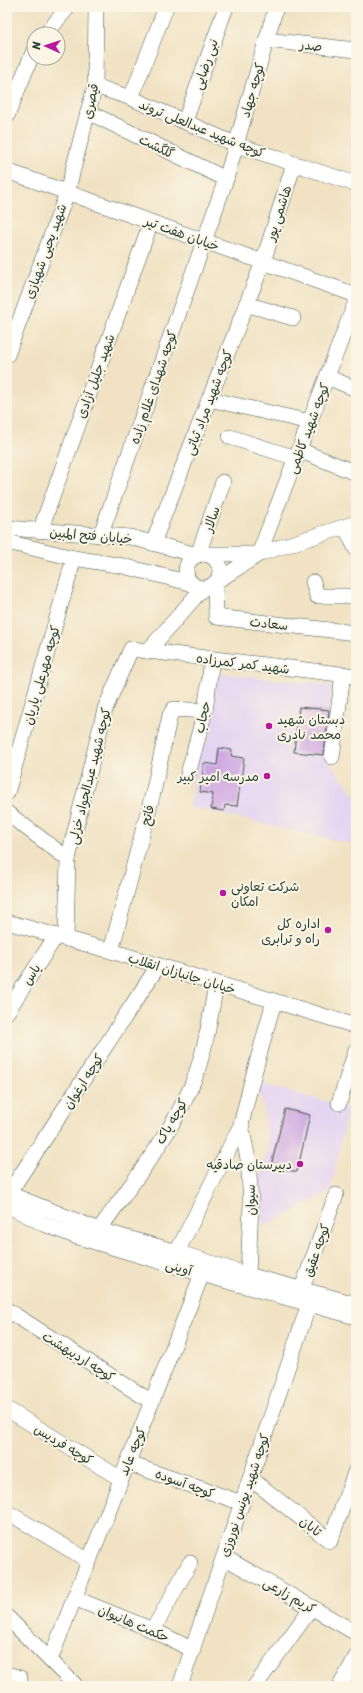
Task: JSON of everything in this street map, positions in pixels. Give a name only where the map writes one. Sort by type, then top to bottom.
[{"type":"street","points":[[53,26],[68,7]]},
{"type":"street","name":"قیصری","points":[[67,192],[95,86],[96,7]]},
{"type":"street","points":[[131,98],[166,7]]},
{"type":"street","name":"نبی رضایی","points":[[185,121],[226,7]]},
{"type":"street","name":"کوچه جهاد","points":[[204,241],[237,145],[276,7]]},
{"type":"street","name":"صدر","points":[[266,40],[356,50]]},
{"type":"street","points":[[7,116],[27,66]]},
{"type":"street","name":"کوچه شهید عبدالعلی تروند","points":[[95,86],[131,98],[237,145],[356,184]]},
{"type":"street","name":"گلگشت","points":[[88,112],[226,179]]},
{"type":"street","name":"هاشمی پور","points":[[263,262],[294,164]]},
{"type":"street","name":"خیابان هفت تیر","points":[[7,171],[356,295]]},
{"type":"street","name":"شهید یحیی شهبازی","points":[[7,355],[67,192]]},
{"type":"street","name":"شهید جلیل آزادی","points":[[40,531],[150,222]]},
{"type":"street","name":"کوچه شهدای غلام زاده","points":[[101,534],[204,241]]},
{"type":"street","name":"کوچه شهید مراد ثباتی","points":[[153,543],[263,262]]},
{"type":"street","name":"کوچه شهید کاظمی","points":[[259,554],[356,301]]},
{"type":"street","points":[[246,304],[293,318]]},
{"type":"street","points":[[327,377],[356,389]]},
{"type":"street","points":[[209,399],[310,422]]},
{"type":"street","points":[[230,436],[298,454],[356,473]]},
{"type":"street","name":"سالار","points":[[200,555],[224,482]]},
{"type":"street","points":[[259,554],[200,555],[191,558],[187,564],[185,571],[186,577],[206,584],[259,554],[351,525],[356,549]]},
{"type":"street","name":"خیابان فتح المبین","points":[[7,540],[40,531],[101,534],[130,537],[200,555]]},
{"type":"street","name":"خیابان فتح المبین","points":[[7,540],[74,558],[123,566],[206,584]]},
{"type":"street","points":[[148,651],[206,584],[220,572],[216,560],[210,556],[200,555]]},
{"type":"street","name":"کوچه مهرعلی یاریان","points":[[7,793],[74,558]]},
{"type":"street","points":[[313,582],[317,596],[356,596]]},
{"type":"street","name":"سعادت","points":[[206,584],[216,617],[356,633]]},
{"type":"street","name":"شهید کمر کمرزاده","points":[[131,649],[350,675]]},
{"type":"street","name":"کوچه شهید عبدالجواد خزلی","points":[[61,938],[68,859],[105,709],[131,649]]},
{"type":"street","name":"حجاب","points":[[188,774],[205,711],[212,659]]},
{"type":"street","points":[[332,757],[350,675]]},
{"type":"street","name":"فاتح","points":[[111,951],[153,793],[170,715],[174,709],[205,711]]},
{"type":"street","points":[[7,813],[68,859]]},
{"type":"street","name":"خیابان جانبازان انقلاب","points":[[7,922],[111,951],[356,1026]]},
{"type":"street","name":"یاس","points":[[7,1012],[61,938]]},
{"type":"street","name":"کوچه ارغوان","points":[[8,1197],[158,966]]},
{"type":"street","name":"کوچه پاک","points":[[94,1235],[166,1134],[191,1087],[208,1035],[216,984]]},
{"type":"street","points":[[202,1274],[177,1252],[241,1125],[274,1001]]},
{"type":"street","points":[[339,1103],[356,1050]]},
{"type":"street","name":"سیوان","points":[[241,1125],[248,1159],[251,1204],[248,1275]]},
{"type":"street","name":"کوچه عقیق","points":[[308,1304],[302,1288],[336,1195]]},
{"type":"street","name":"آوینی","points":[[8,1197],[94,1235],[202,1274],[356,1317]]},
{"type":"street","name":"آوینی","points":[[94,1235],[177,1252],[248,1275],[302,1288],[356,1304]]},
{"type":"street","name":"کوچه عابد","points":[[50,1660],[202,1274]]},
{"type":"street","name":"کوچه شهید یونس نوروزی","points":[[180,1686],[308,1304]]},
{"type":"street","name":"کوچه اردیبهشت","points":[[7,1310],[152,1402]]},
{"type":"street","name":"کوچه فردیس","points":[[7,1409],[121,1479]]},
{"type":"street","name":"کوچه آسوده","points":[[127,1463],[242,1503]]},
{"type":"street","name":"تابان","points":[[250,1478],[330,1542],[356,1470]]},
{"type":"street","points":[[8,1516],[89,1561]]},
{"type":"street","name":"کریم زارعی","points":[[224,1557],[356,1633]]},
{"type":"street","points":[[153,1630],[190,1563]]},
{"type":"street","name":"حکمت هانیوان","points":[[74,1598],[153,1630],[192,1650]]},
{"type":"street","points":[[255,1686],[312,1607]]},
{"type":"street","points":[[7,1617],[76,1686]]},
{"type":"street","points":[[340,1686],[356,1657]]},
{"type":"street","points":[[7,1674],[20,1678],[18,1686]]},
{"type":"shaded area","points":[[216,673],[331,685],[324,755],[356,797],[356,845],[190,807],[198,746],[208,742]]},
{"type":"shaded area","name":"دبیرستان صادقیه","points":[[257,1082],[348,1108],[330,1192],[263,1227],[259,1179],[268,1149],[263,1105],[256,1089]]},
{"type":"building","points":[[299,707],[329,710],[324,755],[294,752]]},
{"type":"building","points":[[219,748],[232,750],[231,756],[244,758],[237,806],[225,805],[224,811],[211,809],[213,794],[200,792],[204,763],[217,765]]},
{"type":"building","points":[[285,1109],[310,1115],[297,1172],[271,1166]]},
{"type":"place","name":"دبستان شهید محمد نادری","points":[[269,726]]},
{"type":"place","name":"مدرسه امیر کبیر","points":[[267,776]]},
{"type":"place","name":"شرکت تعاونی امکان","points":[[223,893]]},
{"type":"place","name":"اداره کل راه و ترابری","points":[[328,930]]},
{"type":"place","name":"دبیرستان صادقیه","points":[[300,1164]]}]
